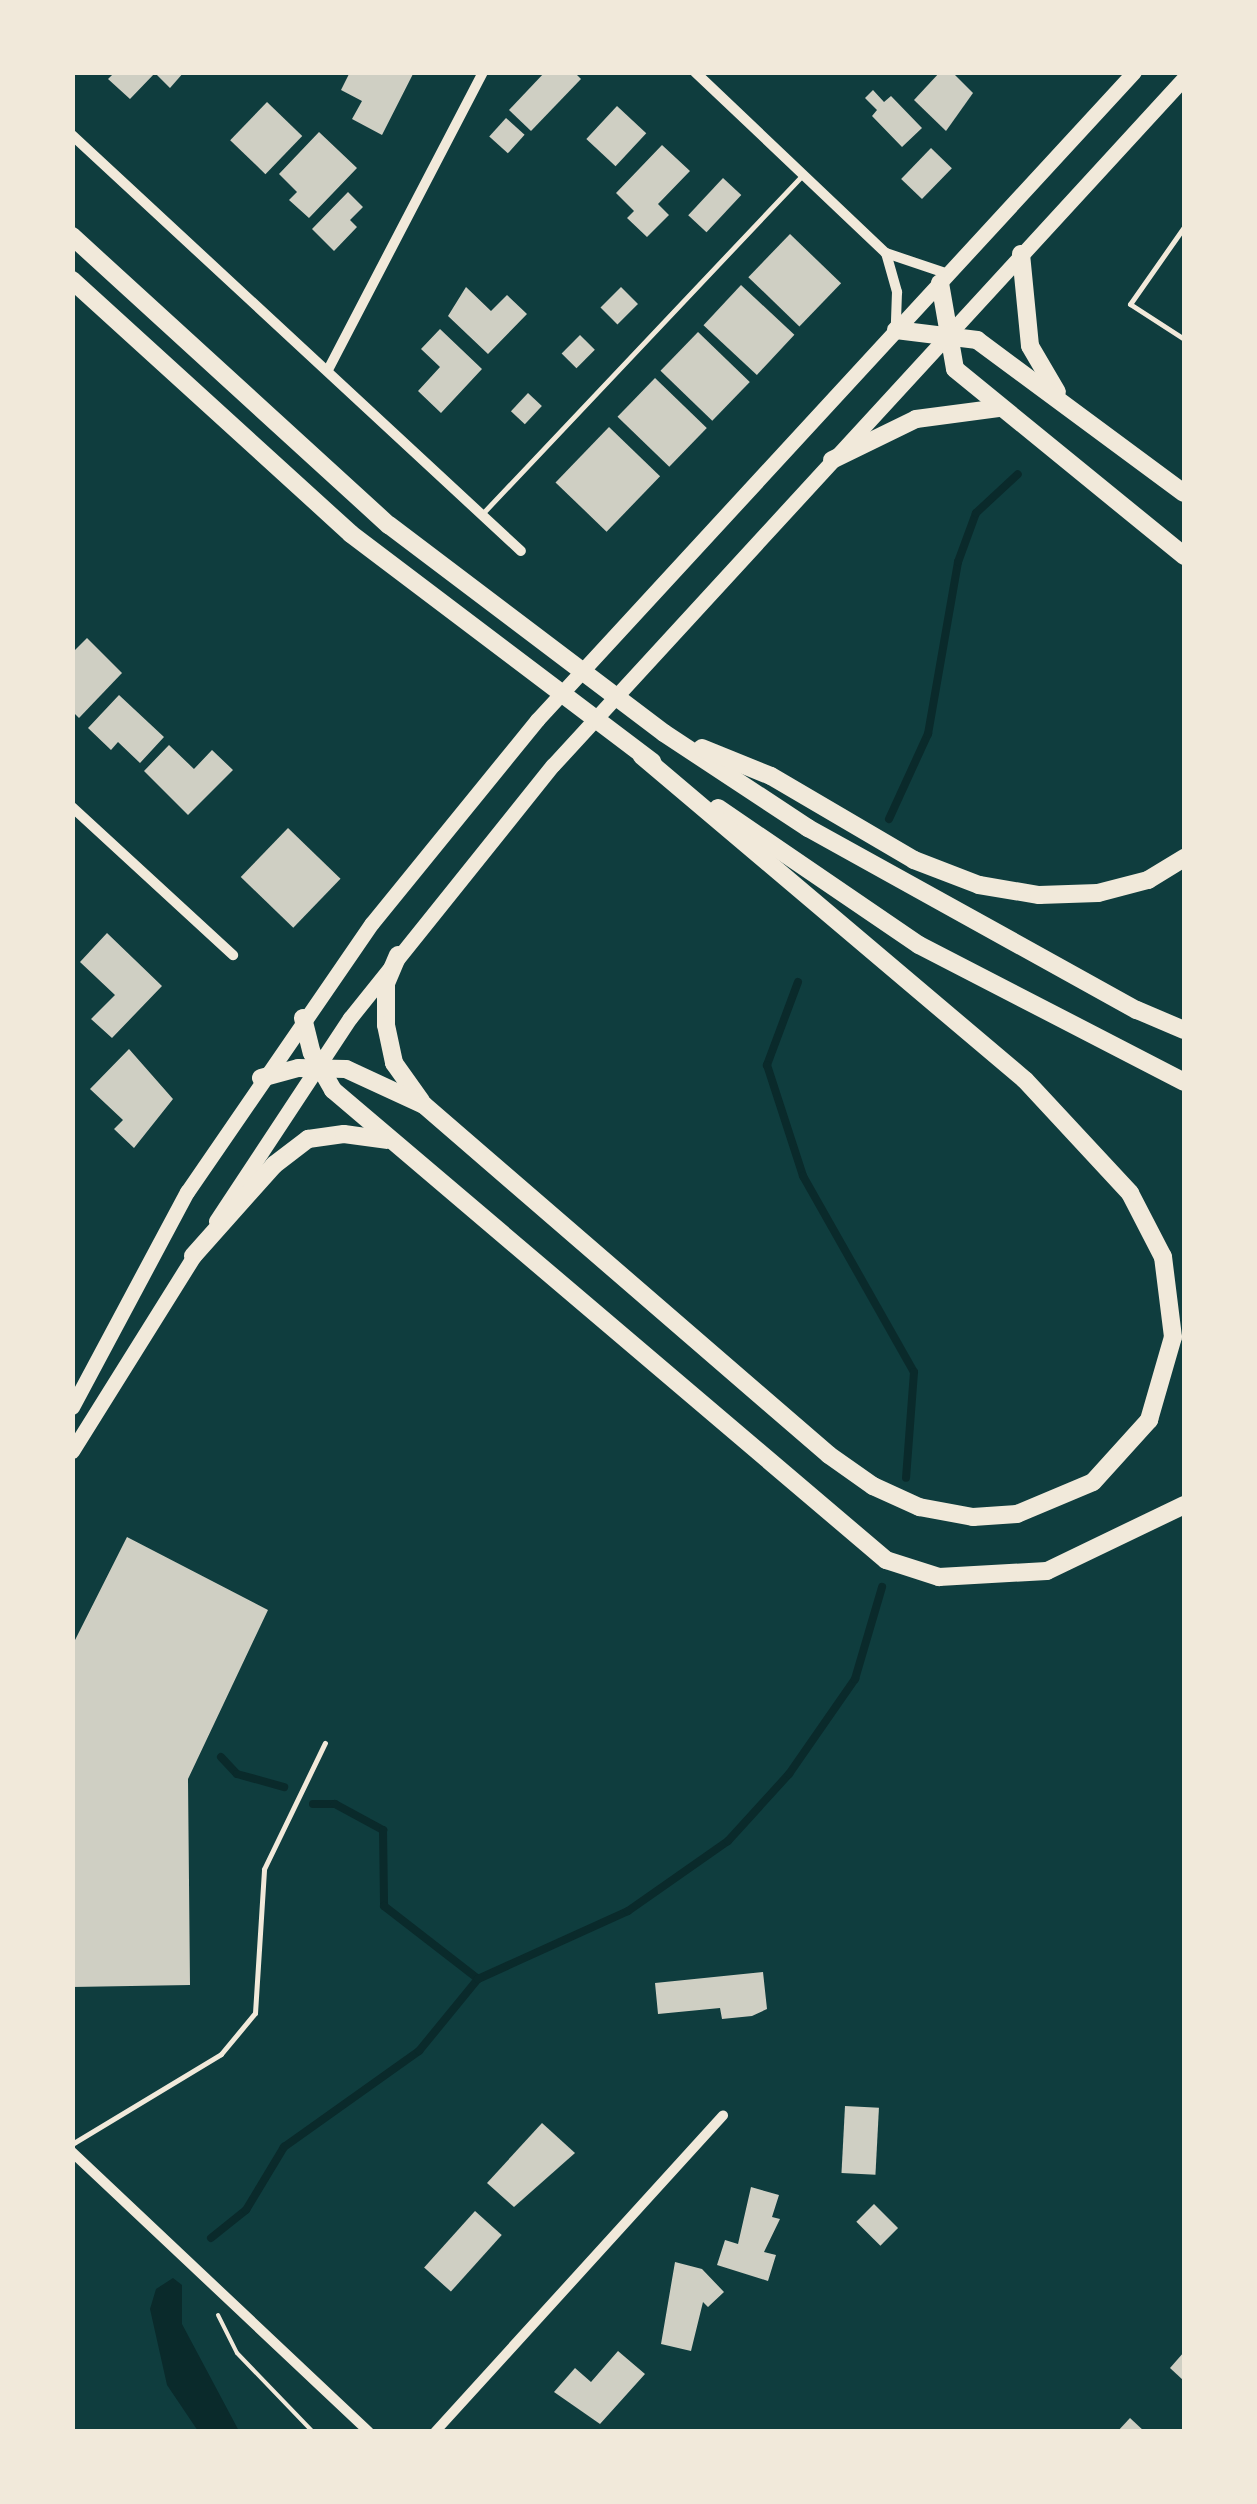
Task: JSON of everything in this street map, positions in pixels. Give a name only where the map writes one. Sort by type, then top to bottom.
[{"type":"highway","points":[[72,236],[248,402],[526,634],[664,733],[808,828],[1137,1010],[1184,1030]]},
{"type":"highway","points":[[1021,254],[1030,346],[1063,401]]},
{"type":"highway","points":[[944,278],[947,334],[955,368],[1184,556]]},
{"type":"highway","points":[[72,280],[336,521],[504,656],[642,756],[919,945],[1184,1082]]},
{"type":"highway","points":[[896,330],[977,340],[1184,493]]},
{"type":"highway","points":[[832,460],[916,419],[1000,408]]},
{"type":"highway","points":[[664,733],[771,776],[914,860],[978,885],[1039,895],[1098,893],[1148,880],[1184,858]]},
{"type":"highway","points":[[261,1078],[318,1067],[360,1072],[424,1105],[829,1455],[919,1508],[973,1516],[1017,1514],[1058,1502],[1104,1472],[1149,1420],[1173,1337],[1168,1288],[1148,1224],[1102,1156],[1025,1080],[642,756]]},
{"type":"highway","points":[[398,955],[386,984],[386,1025],[394,1062],[424,1105]]},
{"type":"highway","points":[[303,1018],[318,1067],[333,1090],[886,1560],[939,1576],[1046,1570],[1184,1505]]},
{"type":"highway","points":[[194,1256],[274,1165],[308,1139],[344,1134],[390,1141]]},
{"type":"main road","points":[[72,1407],[139,1276],[261,1078],[303,1018],[536,720],[1134,72]]},
{"type":"main road","points":[[72,1452],[194,1256],[318,1067],[398,955],[553,765],[1184,78]]},
{"type":"street","points":[[329,368],[483,72]]},
{"type":"street","points":[[695,72],[886,253],[944,278]]},
{"type":"street","points":[[72,134],[329,368],[521,551]]},
{"type":"street","points":[[886,253],[898,292],[896,330]]},
{"type":"street","points":[[72,807],[232,956]]},
{"type":"street","points":[[435,2432],[723,2116]]},
{"type":"street","points":[[72,2152],[369,2432]]},
{"type":"lane","points":[[482,514],[804,175]]},
{"type":"lane","points":[[1184,228],[1130,304],[1184,338]]},
{"type":"lane","points":[[72,2144],[221,2054],[256,2014],[264,1869],[325,1744]]},
{"type":"path","points":[[228,2298],[219,2322],[237,2353],[313,2432]]},
{"type":"water","points":[[173,2278],[182,2285],[182,2324],[239,2431],[198,2431],[167,2385],[150,2309],[156,2289]]},
{"type":"building","points":[[115,72],[184,72],[170,88],[155,73],[130,99],[108,79]]},
{"type":"building","points":[[350,72],[414,72],[382,135],[352,119],[362,101],[341,90]]},
{"type":"building","points":[[545,72],[574,72],[581,79],[531,131],[509,110]]},
{"type":"building","points":[[940,72],[952,72],[973,93],[946,131],[914,100]]},
{"type":"building","points":[[873,90],[884,102],[891,96],[922,128],[902,147],[872,116],[877,110],[865,98]]},
{"type":"building","points":[[267,102],[302,136],[265,174],[230,140]]},
{"type":"building","points":[[617,106],[646,133],[616,166],[586,139]]},
{"type":"building","points":[[506,118],[525,135],[508,153],[489,137]]},
{"type":"building","points":[[319,132],[357,168],[309,218],[289,200],[297,192],[279,174]]},
{"type":"building","points":[[662,145],[690,171],[658,204],[669,215],[647,237],[627,218],[634,211],[616,193]]},
{"type":"building","points":[[931,148],[952,168],[922,199],[901,179]]},
{"type":"building","points":[[723,178],[741,195],[707,232],[688,215]]},
{"type":"building","points":[[348,192],[363,207],[350,220],[357,227],[334,251],[312,229]]},
{"type":"building","points":[[790,234],[841,283],[799,326],[748,277]]},
{"type":"building","points":[[741,285],[794,335],[757,375],[703,325]]},
{"type":"building","points":[[466,287],[491,311],[507,295],[527,314],[488,354],[448,316]]},
{"type":"building","points":[[621,287],[638,304],[617,324],[600,308]]},
{"type":"building","points":[[440,329],[482,369],[441,413],[418,391],[440,367],[421,349]]},
{"type":"building","points":[[698,332],[750,382],[712,421],[660,371]]},
{"type":"building","points":[[580,335],[595,350],[576,368],[562,353]]},
{"type":"building","points":[[655,378],[707,428],[669,467],[617,417]]},
{"type":"building","points":[[528,393],[542,406],[525,424],[511,411]]},
{"type":"building","points":[[609,427],[660,476],[607,532],[556,482]]},
{"type":"building","points":[[87,638],[122,673],[79,718],[72,711],[72,653]]},
{"type":"building","points":[[119,695],[164,737],[140,763],[118,742],[111,750],[88,728]]},
{"type":"building","points":[[169,745],[194,769],[212,750],[233,770],[188,815],[144,771]]},
{"type":"building","points":[[288,828],[341,879],[293,928],[241,877]]},
{"type":"building","points":[[107,933],[162,986],[112,1038],[91,1019],[115,995],[80,962]]},
{"type":"building","points":[[129,1049],[173,1099],[134,1148],[114,1129],[123,1120],[90,1089]]},
{"type":"building","points":[[127,1537],[268,1610],[188,1779],[190,1985],[72,1987],[72,1646]]},
{"type":"building","points":[[763,1972],[767,2009],[752,2016],[722,2019],[720,2008],[658,2014],[655,1983]]},
{"type":"building","points":[[845,2106],[879,2108],[875,2175],[841,2173]]},
{"type":"building","points":[[542,2123],[575,2153],[514,2207],[487,2183]]},
{"type":"building","points":[[751,2187],[779,2195],[772,2217],[780,2219],[764,2252],[776,2255],[768,2281],[717,2265],[725,2240],[738,2244]]},
{"type":"building","points":[[874,2204],[898,2228],[880,2246],[856,2222]]},
{"type":"building","points":[[475,2211],[502,2235],[451,2292],[424,2267]]},
{"type":"building","points":[[675,2262],[702,2269],[724,2292],[708,2307],[703,2302],[691,2351],[661,2344]]},
{"type":"building","points":[[618,2351],[645,2374],[600,2424],[554,2392],[575,2368],[591,2382]]},
{"type":"building","points":[[1184,2352],[1184,2381],[1170,2368]]},
{"type":"building","points":[[1130,2418],[1145,2432],[1117,2432]]},
{"type":"waterway","points":[[889,819],[928,734],[958,562],[976,513],[1018,474]]},
{"type":"waterway","points":[[798,982],[767,1065],[803,1176],[914,1372],[906,1478]]},
{"type":"waterway","points":[[211,2238],[246,2210],[284,2147],[419,2051],[478,1979],[628,1911],[728,1841],[789,1774],[855,1679],[882,1587]]},
{"type":"waterway","points":[[221,1757],[237,1774],[284,1787]]},
{"type":"waterway","points":[[313,1804],[335,1804],[383,1830],[384,1906],[478,1979]]}]
